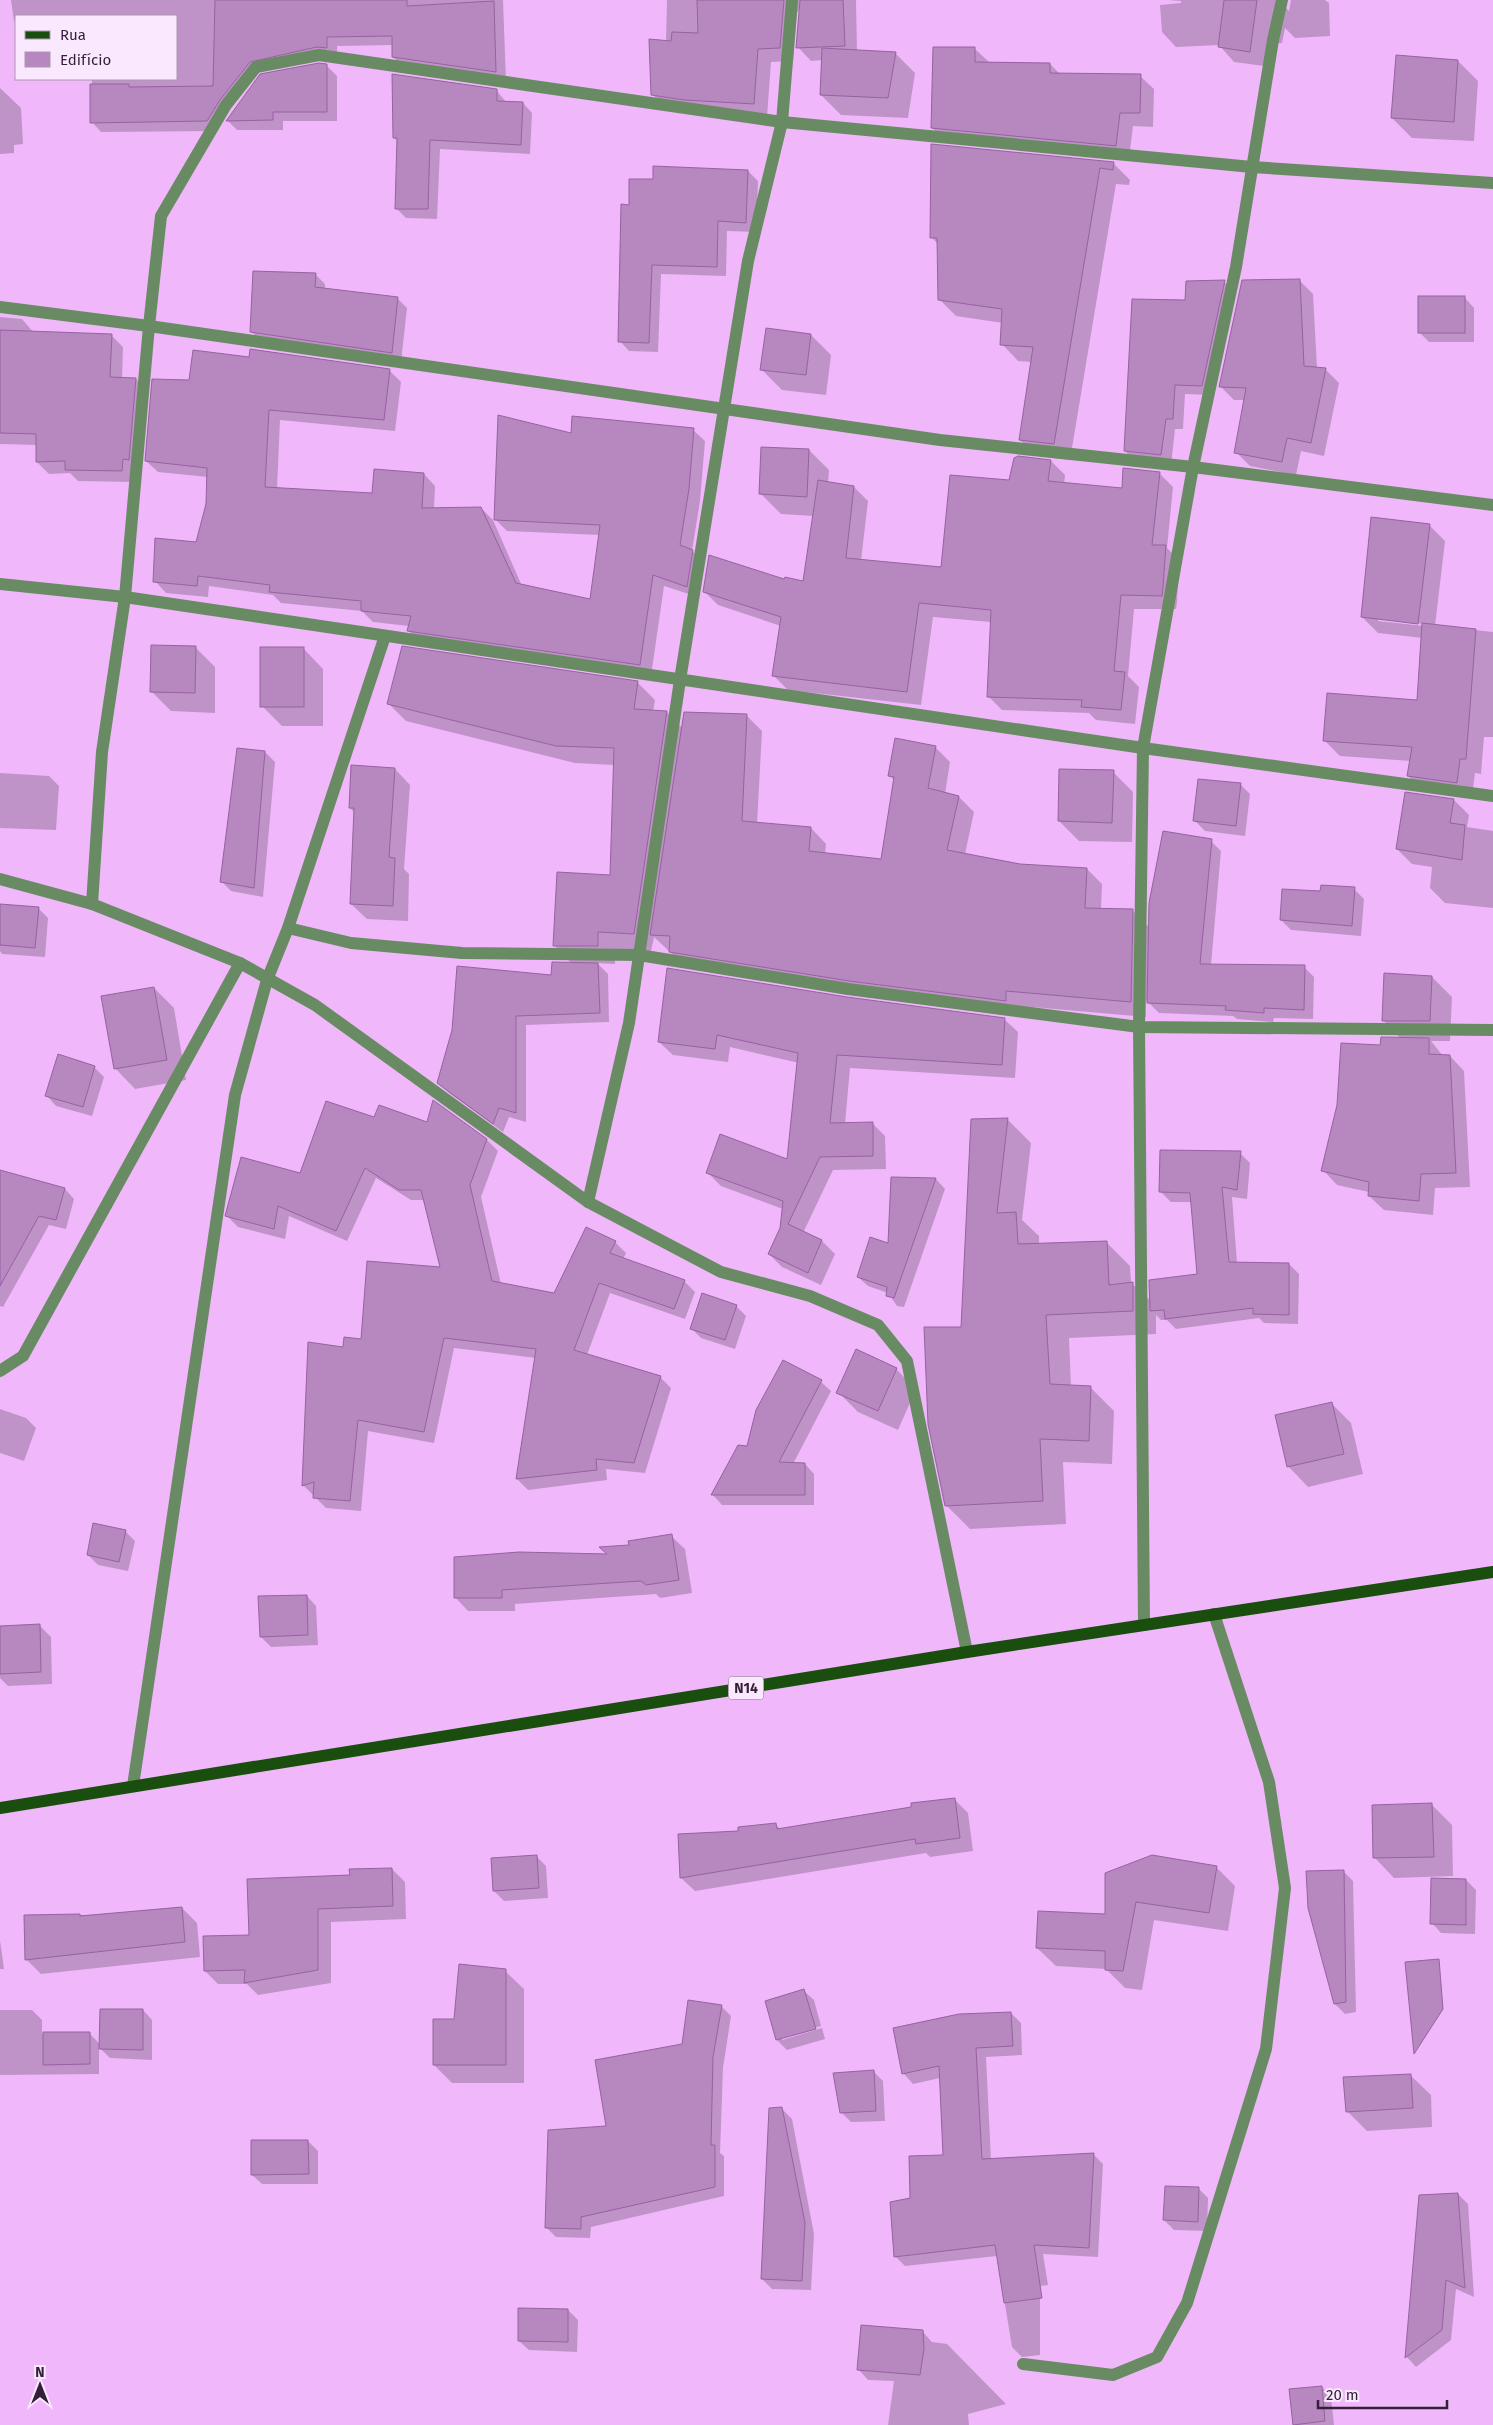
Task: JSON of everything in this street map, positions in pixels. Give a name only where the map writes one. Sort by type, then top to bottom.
[{"type":"main road","name":"N14","points":[[0,1808],[1144,1624],[1493,1572]]},
{"type":"street","points":[[588,1202],[629,1023],[680,680],[748,261],[782,122],[792,0]]},
{"type":"street","points":[[1144,1624],[1139,1027],[1143,748],[1194,468],[1236,267],[1273,40],[1282,0]]},
{"type":"street","points":[[92,904],[102,752],[125,597],[149,326],[161,216],[226,105],[256,67],[319,55],[782,122],[1252,167],[1493,183]]},
{"type":"street","points":[[0,307],[149,326],[724,407],[940,440],[1194,468],[1493,505]]},
{"type":"street","points":[[0,584],[125,597],[1143,748],[1493,796]]},
{"type":"street","points":[[133,1786],[236,1095],[267,980],[288,928],[385,636]]},
{"type":"street","points":[[0,879],[92,904],[240,963],[267,980],[315,1005],[588,1202],[721,1272],[810,1296],[878,1325],[906,1361],[967,1652]]},
{"type":"street","points":[[288,928],[351,944],[462,953],[639,955],[848,989],[1139,1027],[1493,1030]]},
{"type":"street","points":[[0,1371],[23,1356],[240,963]]},
{"type":"street","points":[[1023,2364],[1113,2375],[1157,2357],[1187,2304],[1266,2050],[1285,1888],[1269,1782],[1214,1614]]},
{"type":"building","points":[[215,0],[407,0],[407,6],[494,1],[496,72],[392,57],[392,36],[327,37],[327,48],[317,47],[250,62],[220,100],[207,121],[90,123],[90,84],[129,84],[129,87],[213,86]]},
{"type":"building","points":[[697,0],[784,0],[780,48],[758,49],[754,104],[684,100],[651,95],[649,39],[671,41],[672,32],[698,33]]},
{"type":"building","points":[[800,0],[843,0],[845,46],[796,48]]},
{"type":"building","points":[[1224,0],[1257,0],[1250,52],[1218,47]]},
{"type":"building","points":[[933,47],[975,47],[975,62],[1050,63],[1050,73],[1141,74],[1140,113],[1120,113],[1116,146],[931,128]]},
{"type":"building","points":[[822,48],[896,52],[888,98],[820,95]]},
{"type":"building","points":[[1396,55],[1458,60],[1454,122],[1391,118]]},
{"type":"building","points":[[319,63],[327,64],[327,112],[273,112],[273,120],[226,121],[260,74]]},
{"type":"building","points":[[392,74],[497,89],[497,101],[523,102],[521,145],[430,140],[428,209],[395,209],[397,138],[393,138]]},
{"type":"building","points":[[931,144],[1114,162],[1113,170],[1100,168],[1054,444],[1019,440],[1033,347],[1000,345],[1002,309],[938,300],[937,238],[930,238]]},
{"type":"building","points":[[653,166],[748,170],[746,223],[718,221],[717,267],[652,265],[649,343],[618,342],[621,204],[629,205],[629,179],[653,179]]},
{"type":"building","points":[[253,271],[316,273],[315,287],[398,297],[392,353],[250,332]]},
{"type":"building","points":[[1300,279],[1304,366],[1326,368],[1311,443],[1287,438],[1282,462],[1234,453],[1246,388],[1219,387],[1242,280]]},
{"type":"building","points":[[1225,280],[1202,386],[1175,385],[1173,419],[1166,419],[1161,455],[1124,451],[1132,299],[1185,300],[1186,281]]},
{"type":"building","points":[[1418,296],[1465,296],[1465,333],[1418,333]]},
{"type":"building","points":[[766,328],[811,334],[806,375],[760,370]]},
{"type":"building","points":[[0,330],[112,334],[110,377],[136,378],[129,460],[123,459],[122,471],[65,470],[65,461],[36,462],[36,434],[0,433]]},
{"type":"building","points":[[250,349],[390,369],[384,420],[269,410],[265,487],[372,493],[374,469],[424,473],[422,508],[481,507],[516,583],[590,599],[600,525],[494,520],[498,415],[571,433],[572,416],[694,428],[689,489],[680,545],[693,550],[687,587],[653,575],[640,665],[407,631],[411,616],[361,611],[361,601],[269,592],[270,585],[198,576],[197,586],[153,582],[155,538],[196,542],[206,504],[207,468],[145,461],[152,379],[189,380],[193,350],[249,357]]},
{"type":"building","points":[[761,447],[809,449],[807,497],[759,494]]},
{"type":"building","points":[[1018,456],[1051,460],[1048,481],[1122,488],[1123,468],[1160,472],[1152,545],[1166,545],[1162,596],[1121,595],[1114,671],[1125,672],[1121,710],[1081,707],[1082,700],[987,697],[991,610],[919,603],[907,692],[772,676],[781,617],[703,592],[709,555],[784,579],[785,577],[803,581],[818,480],[854,486],[846,558],[941,567],[950,475],[1009,480],[1014,458]]},
{"type":"building","points":[[1371,517],[1430,524],[1418,624],[1361,617]]},
{"type":"building","points":[[1422,623],[1476,629],[1466,759],[1460,759],[1457,783],[1407,776],[1412,747],[1323,741],[1327,693],[1417,700]]},
{"type":"building","points":[[151,645],[196,646],[195,693],[150,692]]},
{"type":"building","points":[[402,646],[638,681],[634,709],[667,711],[634,934],[598,932],[598,946],[553,946],[557,872],[610,875],[614,748],[556,746],[387,704]]},
{"type":"building","points":[[260,647],[304,647],[304,707],[260,707]]},
{"type":"building","points":[[684,712],[747,714],[742,821],[811,827],[809,851],[881,859],[894,777],[888,776],[895,738],[936,746],[928,788],[959,796],[947,850],[1020,864],[1087,868],[1085,908],[1133,909],[1131,1002],[1006,991],[1006,1001],[849,981],[669,952],[670,936],[650,935]]},
{"type":"building","points":[[237,748],[265,751],[254,888],[220,882]]},
{"type":"building","points":[[351,765],[395,768],[389,857],[395,858],[393,906],[350,904],[354,808],[349,808]]},
{"type":"building","points":[[1059,769],[1114,770],[1112,823],[1058,821]]},
{"type":"building","points":[[1198,779],[1241,783],[1236,826],[1193,821]]},
{"type":"building","points":[[1405,792],[1454,799],[1450,823],[1465,825],[1462,860],[1396,849]]},
{"type":"building","points":[[1163,831],[1212,839],[1200,964],[1305,965],[1304,1010],[1264,1008],[1264,1013],[1225,1010],[1226,1006],[1147,1003],[1149,903]]},
{"type":"building","points":[[1321,885],[1355,887],[1352,926],[1280,920],[1282,889],[1320,891]]},
{"type":"building","points":[[0,904],[39,907],[35,948],[0,945]]},
{"type":"building","points":[[552,962],[598,963],[600,1013],[516,1016],[516,1113],[499,1108],[493,1124],[437,1083],[452,1030],[457,966],[551,975]]},
{"type":"building","points":[[667,968],[847,997],[1005,1018],[1002,1065],[837,1055],[830,1123],[873,1122],[873,1156],[820,1157],[788,1224],[822,1240],[808,1273],[768,1254],[780,1228],[783,1201],[706,1173],[720,1134],[787,1159],[798,1053],[717,1035],[715,1049],[658,1042]]},
{"type":"building","points":[[1384,973],[1432,976],[1430,1021],[1382,1021]]},
{"type":"building","points":[[154,987],[167,1060],[114,1069],[101,996]]},
{"type":"building","points":[[1381,1037],[1429,1038],[1429,1054],[1450,1055],[1456,1173],[1421,1174],[1419,1201],[1368,1196],[1369,1182],[1321,1171],[1337,1105],[1341,1043],[1380,1045]]},
{"type":"building","points":[[58,1054],[95,1066],[83,1107],[45,1096]]},
{"type":"building","points":[[433,1100],[487,1139],[470,1185],[492,1281],[554,1293],[586,1227],[616,1241],[610,1253],[685,1280],[674,1309],[599,1283],[574,1350],[661,1376],[634,1463],[596,1459],[597,1470],[516,1479],[536,1349],[444,1338],[424,1432],[358,1420],[350,1501],[313,1498],[314,1482],[302,1486],[308,1342],[343,1347],[344,1337],[361,1339],[367,1261],[440,1267],[421,1190],[399,1190],[365,1168],[336,1231],[278,1206],[274,1229],[225,1216],[241,1157],[300,1173],[326,1101],[374,1117],[379,1105],[427,1122]]},
{"type":"building","points":[[1008,1118],[997,1213],[1016,1212],[1018,1244],[1107,1241],[1109,1285],[1133,1282],[1133,1311],[1046,1315],[1050,1384],[1091,1386],[1089,1441],[1040,1439],[1043,1501],[945,1506],[928,1424],[924,1327],[961,1327],[971,1119]]},
{"type":"building","points":[[1160,1150],[1241,1151],[1237,1190],[1222,1187],[1229,1262],[1289,1263],[1289,1315],[1253,1314],[1253,1308],[1165,1319],[1164,1310],[1150,1311],[1149,1280],[1197,1274],[1190,1193],[1159,1192]]},
{"type":"building","points":[[0,1170],[65,1188],[56,1220],[39,1216],[0,1286]]},
{"type":"building","points":[[891,1177],[936,1178],[894,1298],[886,1296],[887,1287],[857,1277],[870,1237],[888,1243]]},
{"type":"building","points":[[702,1293],[737,1305],[725,1340],[690,1329]]},
{"type":"building","points":[[856,1349],[897,1368],[878,1411],[836,1393]]},
{"type":"building","points":[[783,1360],[822,1380],[779,1462],[805,1463],[805,1495],[711,1495],[738,1445],[747,1446],[756,1410]]},
{"type":"building","points":[[1332,1402],[1344,1454],[1287,1467],[1275,1415]]},
{"type":"building","points":[[93,1523],[126,1530],[119,1562],[87,1555]]},
{"type":"building","points":[[672,1534],[679,1580],[646,1585],[641,1581],[502,1590],[502,1598],[454,1598],[454,1557],[519,1552],[607,1554],[599,1547],[629,1545],[628,1541]]},
{"type":"building","points":[[307,1595],[308,1635],[260,1637],[258,1596]]},
{"type":"building","points":[[40,1624],[41,1672],[0,1674],[0,1626]]},
{"type":"building","points":[[955,1798],[960,1838],[916,1844],[915,1839],[680,1878],[678,1834],[738,1831],[738,1827],[776,1823],[777,1829],[911,1807],[911,1803]]},
{"type":"building","points":[[1432,1803],[1434,1857],[1373,1858],[1372,1805]]},
{"type":"building","points":[[537,1855],[539,1888],[493,1891],[491,1858]]},
{"type":"building","points":[[1152,1855],[1217,1866],[1209,1913],[1136,1902],[1123,1971],[1105,1970],[1105,1951],[1036,1948],[1038,1911],[1105,1914],[1105,1873]]},
{"type":"building","points":[[392,1868],[393,1906],[318,1909],[318,1970],[244,1983],[245,1970],[204,1971],[203,1936],[249,1935],[247,1879],[350,1875],[349,1869]]},
{"type":"building","points":[[1344,1870],[1346,2002],[1334,2004],[1308,1908],[1306,1871]]},
{"type":"building","points":[[1431,1878],[1466,1879],[1466,1925],[1430,1924]]},
{"type":"building","points":[[182,1907],[185,1942],[25,1960],[24,1915],[80,1914],[80,1916]]},
{"type":"building","points":[[1439,1959],[1443,2009],[1414,2054],[1405,1962]]},
{"type":"building","points":[[459,1964],[506,1969],[506,2065],[433,2065],[433,2019],[454,2019]]},
{"type":"building","points":[[804,1989],[816,2029],[776,2040],[765,2001]]},
{"type":"building","points":[[688,2000],[722,2005],[713,2057],[711,2145],[715,2145],[715,2187],[581,2217],[581,2229],[545,2228],[548,2130],[606,2126],[595,2060],[682,2044]]},
{"type":"building","points":[[100,2009],[143,2009],[143,2050],[99,2049]]},
{"type":"building","points":[[1011,2012],[1013,2046],[976,2048],[982,2159],[1094,2153],[1089,2248],[1034,2245],[1042,2298],[1004,2303],[995,2245],[894,2257],[890,2202],[910,2198],[909,2156],[943,2155],[939,2066],[902,2074],[893,2028],[959,2014]]},
{"type":"building","points":[[43,2032],[90,2032],[90,2064],[43,2065]]},
{"type":"building","points":[[874,2070],[876,2111],[840,2113],[833,2073]]},
{"type":"building","points":[[1411,2074],[1413,2108],[1346,2112],[1343,2077]]},
{"type":"building","points":[[782,2107],[805,2223],[802,2281],[761,2279],[769,2108]]},
{"type":"building","points":[[251,2140],[308,2140],[309,2174],[251,2175]]},
{"type":"building","points":[[1165,2186],[1199,2187],[1198,2222],[1163,2220]]},
{"type":"building","points":[[1458,2193],[1465,2288],[1446,2280],[1442,2330],[1405,2358],[1419,2195]]},
{"type":"building","points":[[518,2308],[568,2309],[568,2342],[518,2341]]},
{"type":"building","points":[[861,2325],[923,2330],[924,2349],[920,2375],[857,2370]]},
{"type":"building","points":[[1322,2386],[1325,2421],[1293,2425],[1289,2389]]}]
